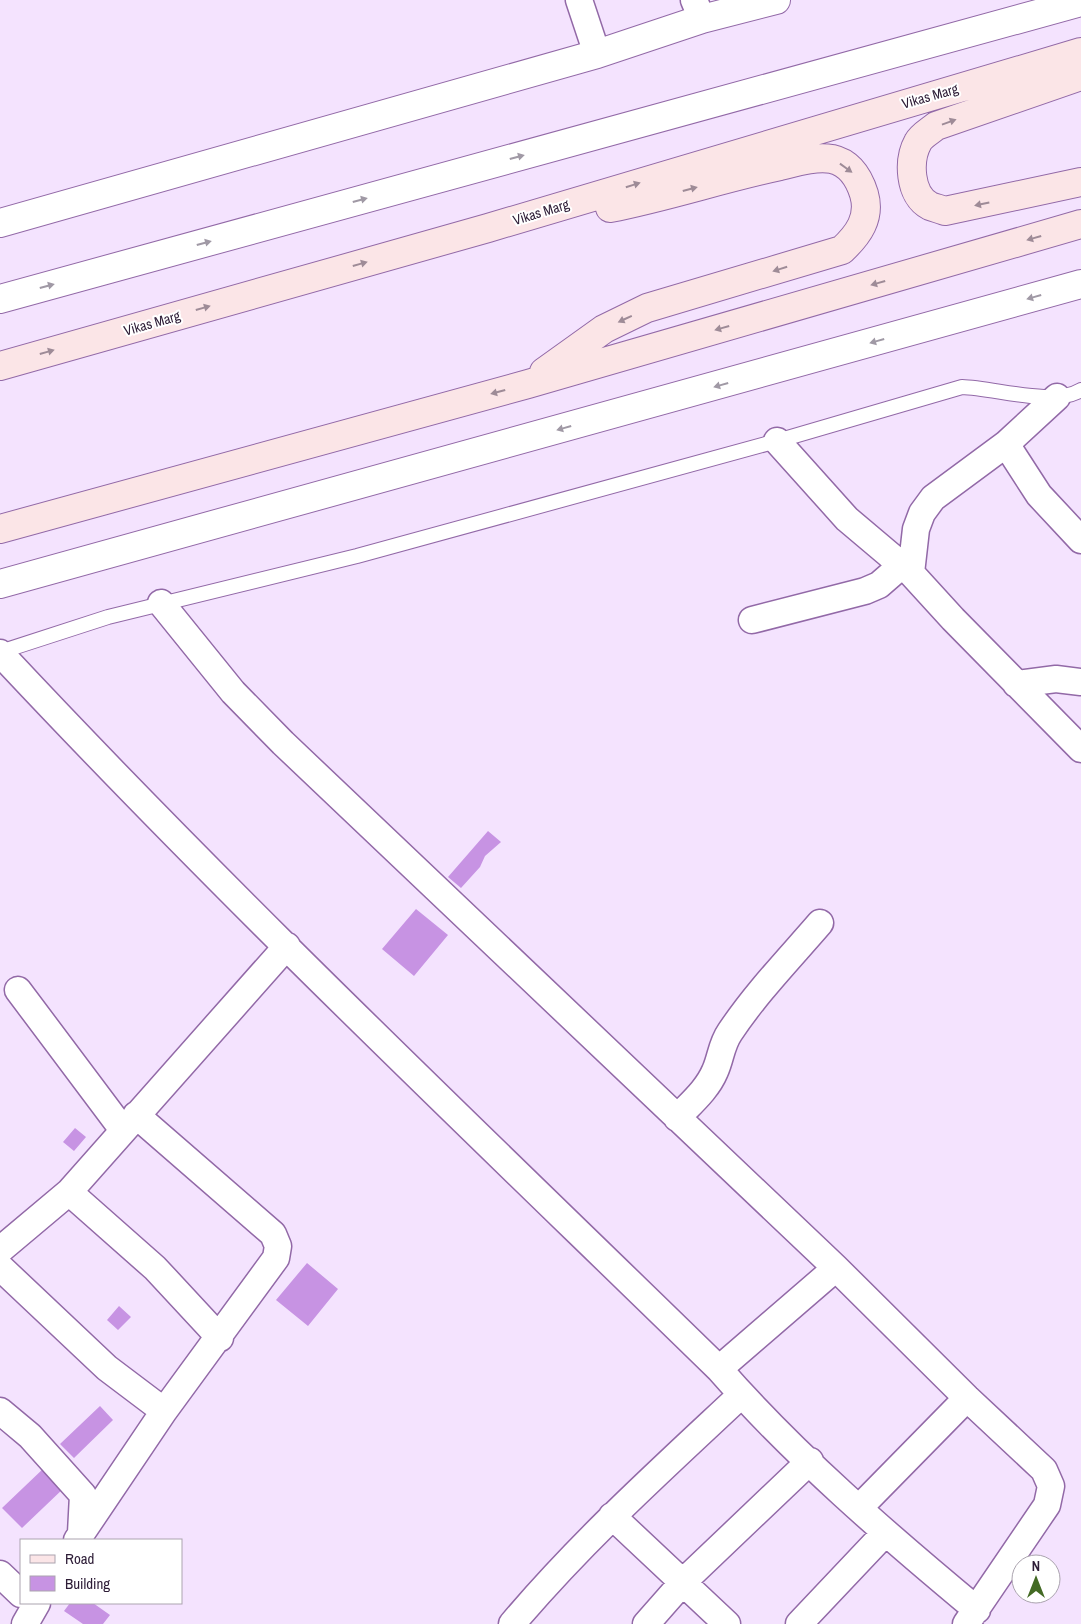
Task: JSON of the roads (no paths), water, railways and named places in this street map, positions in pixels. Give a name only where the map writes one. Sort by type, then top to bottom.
[{"type":"main road","name":"Vikas Marg","points":[[0,366],[488,228],[1081,52]]},
{"type":"main road","points":[[1081,76],[936,126],[919,140],[912,157],[912,174],[917,192],[928,205],[945,211],[1081,182]]},
{"type":"main road","points":[[488,228],[642,202],[765,169],[810,160],[832,160],[849,168],[860,183],[866,200],[866,217],[858,235],[842,250],[647,308],[604,329],[528,384]]},
{"type":"main road","points":[[0,529],[528,384],[1081,224]]},
{"type":"street","points":[[579,0],[597,54]]},
{"type":"street","points":[[0,223],[597,54],[698,10],[776,0]]},
{"type":"street","points":[[0,299],[1081,2]]},
{"type":"street","points":[[0,584],[1081,284]]},
{"type":"street","points":[[752,620],[865,591],[907,569],[916,529],[922,513],[933,498],[1006,444],[1069,393]]},
{"type":"street","points":[[777,441],[847,519],[907,569],[953,620],[1081,749]]},
{"type":"street","points":[[1006,444],[1039,495],[1081,540]]},
{"type":"street","points":[[0,653],[78,737],[287,946],[719,1369],[741,1394],[971,1617],[1047,1505],[1051,1486],[1044,1470],[967,1398],[836,1268],[283,742],[233,692],[162,603]]},
{"type":"street","points":[[1016,684],[1056,679],[1081,682]]},
{"type":"street","points":[[677,1118],[708,1086],[716,1069],[722,1046],[730,1032],[820,923]]},
{"type":"street","points":[[0,1250],[70,1192],[287,946]]},
{"type":"street","points":[[18,990],[130,1122],[273,1234],[278,1246],[276,1258],[220,1338],[164,1411],[79,1537]]},
{"type":"street","points":[[70,1192],[155,1268],[220,1338]]},
{"type":"street","points":[[0,1267],[107,1368],[164,1411]]},
{"type":"street","points":[[719,1369],[836,1268]]},
{"type":"street","points":[[512,1624],[548,1582],[612,1516],[741,1394]]},
{"type":"street","points":[[858,1508],[967,1398]]},
{"type":"street","points":[[0,1411],[30,1436],[83,1495],[79,1537]]},
{"type":"street","points":[[646,1624],[683,1582],[810,1461]]},
{"type":"street","points":[[612,1516],[727,1624]]},
{"type":"street","points":[[799,1624],[885,1533]]},
{"type":"street","points":[[0,1574],[20,1595]]},
{"type":"lane","points":[[0,653],[108,617],[357,556],[777,441],[962,387],[986,388],[1041,397],[1069,393]]}]
